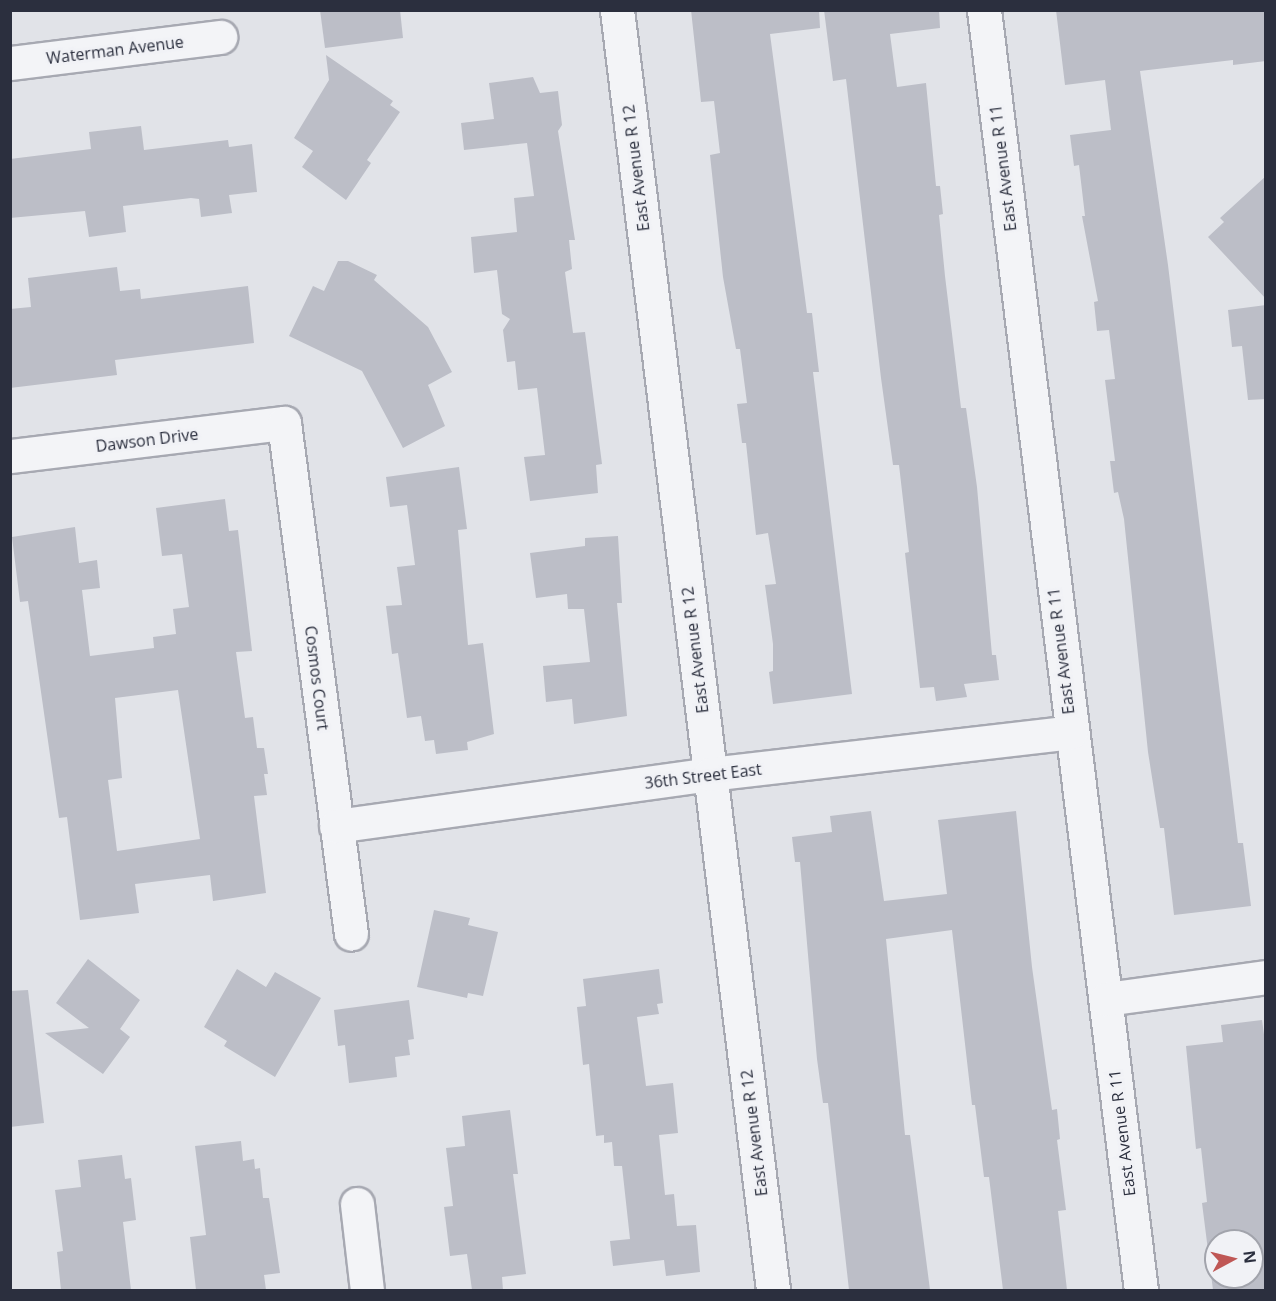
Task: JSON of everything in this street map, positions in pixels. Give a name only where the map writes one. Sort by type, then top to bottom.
[{"type":"street","name":"East Avenue R 12","points":[[617,10],[773,1290]]},
{"type":"street","name":"East Avenue R 11","points":[[984,10],[1141,1290]]},
{"type":"street","name":"Waterman Avenue","points":[[10,63],[220,37]]},
{"type":"street","name":"Dawson Drive","points":[[10,456],[284,423]]},
{"type":"street","name":"Cosmos Court","points":[[284,423],[351,934]]},
{"type":"street","name":"36th Street East","points":[[336,826],[710,774],[1071,732]]},
{"type":"street","points":[[1106,999],[1266,977]]},
{"type":"street","points":[[357,1204],[367,1290]]},
{"type":"building","points":[[320,10],[400,10],[403,38],[325,48]]},
{"type":"building","points":[[691,10],[819,10],[820,28],[770,34],[807,313],[812,313],[819,372],[813,372],[852,694],[773,704],[769,672],[773,671],[773,644],[765,585],[776,584],[768,533],[756,535],[746,443],[742,443],[737,404],[747,403],[740,349],[736,349],[723,277],[710,155],[720,153],[714,101],[701,102]]},
{"type":"building","points":[[824,10],[939,10],[940,28],[890,34],[897,87],[926,83],[936,186],[940,186],[943,214],[939,215],[961,408],[966,408],[977,487],[992,655],[996,655],[999,680],[964,684],[967,697],[936,701],[934,687],[920,688],[905,553],[909,552],[899,465],[893,465],[881,378],[846,79],[833,81]]},
{"type":"building","points":[[1056,10],[1266,10],[1266,61],[1233,65],[1233,60],[1140,71],[1168,265],[1238,843],[1243,843],[1251,906],[1174,915],[1164,828],[1160,828],[1148,752],[1124,519],[1118,492],[1114,493],[1110,461],[1115,461],[1105,380],[1115,379],[1109,330],[1097,331],[1094,302],[1098,301],[1082,216],[1085,216],[1079,165],[1074,166],[1070,135],[1111,130],[1105,80],[1065,85]]},
{"type":"building","points":[[326,55],[393,101],[390,105],[400,112],[367,160],[371,163],[346,200],[302,167],[313,151],[294,138],[329,80]]},
{"type":"building","points":[[533,77],[540,93],[558,91],[562,125],[558,131],[575,240],[569,240],[572,269],[565,272],[573,333],[585,332],[602,464],[596,465],[598,493],[530,501],[524,457],[545,455],[537,388],[518,390],[515,361],[507,362],[503,330],[510,319],[502,314],[497,270],[474,273],[471,237],[517,232],[514,198],[534,196],[527,143],[464,150],[461,123],[494,119],[489,83]]},
{"type":"building","points":[[141,126],[144,150],[228,140],[229,147],[252,144],[257,192],[229,195],[232,213],[201,217],[199,199],[123,206],[126,232],[89,237],[85,211],[10,218],[10,159],[91,149],[89,132]]},
{"type":"building","points":[[1266,176],[1266,299],[1208,237],[1224,222],[1220,218]]},
{"type":"building","points":[[338,261],[348,261],[377,275],[374,280],[428,327],[452,372],[428,385],[445,426],[403,448],[362,371],[289,336],[313,286],[324,291]]},
{"type":"building","points":[[117,267],[120,291],[140,289],[141,299],[248,286],[254,343],[115,360],[117,375],[10,388],[10,309],[31,307],[28,278]]},
{"type":"building","points":[[1266,305],[1266,399],[1248,400],[1242,346],[1232,347],[1228,310]]},
{"type":"building","points":[[459,467],[467,529],[458,530],[468,645],[483,643],[494,734],[467,742],[468,750],[436,754],[434,740],[425,741],[421,716],[407,718],[398,653],[392,654],[386,606],[402,605],[397,567],[415,565],[407,505],[390,507],[386,477]]},
{"type":"building","points":[[225,499],[229,531],[238,530],[252,651],[236,652],[245,718],[253,717],[257,748],[264,748],[268,774],[264,774],[267,795],[254,796],[266,893],[213,901],[210,875],[135,884],[139,913],[80,920],[67,817],[59,818],[28,601],[20,602],[12,537],[75,527],[79,563],[97,560],[100,588],[82,590],[90,656],[154,648],[153,637],[176,634],[173,609],[189,607],[182,554],[162,556],[156,508]],"holes":[[[178,690],[200,839],[117,851],[108,780],[122,778],[115,698]]]},
{"type":"building","points":[[618,536],[622,603],[617,603],[627,716],[574,724],[572,699],[546,702],[543,666],[590,662],[584,609],[568,609],[567,594],[536,598],[530,553],[585,546],[585,538]]},
{"type":"building","points":[[871,811],[884,901],[947,894],[938,820],[1016,811],[1032,967],[1052,1110],[1057,1109],[1060,1139],[1057,1140],[1066,1210],[1058,1211],[1067,1290],[1003,1290],[989,1177],[984,1177],[975,1105],[972,1105],[952,930],[886,939],[905,1135],[910,1135],[930,1290],[849,1290],[828,1103],[823,1103],[817,1059],[800,862],[795,862],[792,837],[832,832],[830,816]]},
{"type":"building","points":[[434,910],[470,918],[468,925],[498,932],[483,996],[468,993],[467,998],[417,987]]},
{"type":"building","points":[[88,959],[140,1000],[120,1029],[130,1037],[103,1074],[45,1033],[89,1028],[56,1003]]},
{"type":"building","points":[[237,969],[266,987],[275,972],[321,998],[275,1077],[224,1046],[227,1041],[204,1027]]},
{"type":"building","points":[[659,969],[663,1003],[657,1004],[659,1014],[637,1017],[646,1086],[673,1083],[678,1133],[659,1135],[665,1195],[674,1194],[677,1226],[696,1225],[700,1272],[666,1276],[664,1260],[613,1266],[610,1241],[630,1239],[622,1166],[614,1166],[612,1142],[604,1143],[604,1135],[596,1136],[589,1064],[583,1065],[577,1007],[586,1006],[583,979]]},
{"type":"building","points":[[28,990],[44,1123],[10,1127],[10,991]]},
{"type":"building","points":[[409,1000],[414,1039],[408,1040],[410,1055],[395,1057],[397,1077],[349,1083],[345,1045],[338,1046],[334,1010]]},
{"type":"building","points":[[1262,1020],[1266,1049],[1266,1290],[1213,1290],[1264,1289],[1264,1229],[1205,1229],[1202,1203],[1207,1202],[1201,1148],[1196,1149],[1186,1046],[1223,1042],[1221,1025]]},
{"type":"building","points":[[510,1110],[518,1174],[513,1174],[526,1274],[502,1277],[503,1290],[472,1290],[467,1254],[450,1256],[444,1207],[453,1206],[446,1148],[465,1146],[462,1116]]},
{"type":"building","points":[[241,1141],[243,1161],[254,1159],[255,1169],[260,1168],[263,1198],[269,1198],[280,1273],[264,1275],[266,1290],[196,1290],[190,1237],[206,1235],[195,1146]]},
{"type":"building","points":[[122,1155],[125,1179],[131,1178],[136,1220],[123,1222],[131,1290],[61,1290],[57,1252],[63,1251],[55,1190],[81,1187],[78,1160]]}]
